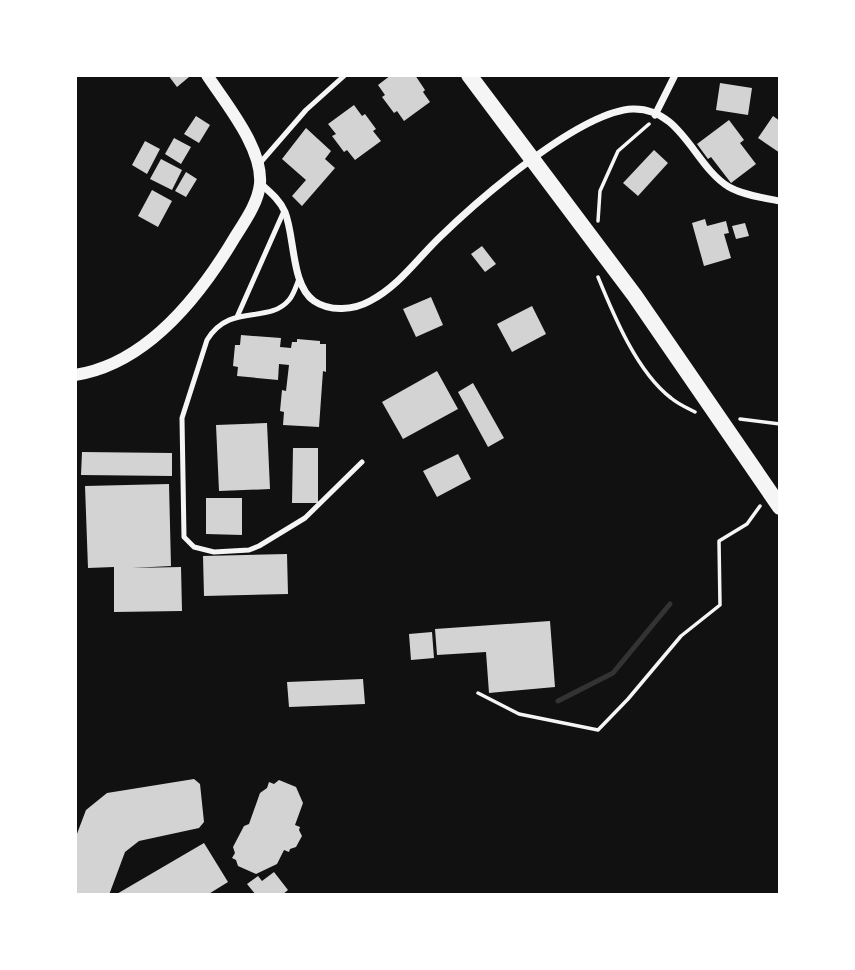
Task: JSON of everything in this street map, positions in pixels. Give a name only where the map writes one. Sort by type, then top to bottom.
[{"type":"highway","points":[[469,75],[635,296],[780,507]]},
{"type":"street","points":[[75,375],[94,372],[123,359],[151,340],[195,296],[255,202],[260,183],[258,166],[248,137],[207,75]]},
{"type":"street","points":[[655,115],[675,75]]},
{"type":"street","points":[[260,183],[277,199],[284,211],[299,279],[314,301],[337,309],[369,302],[395,285],[440,237],[496,186],[533,158],[612,113],[630,109],[655,115],[684,135],[713,174],[729,187],[746,194],[780,201]]},
{"type":"lane","points":[[258,166],[306,110],[345,75]]},
{"type":"lane","points":[[237,317],[284,211]]},
{"type":"lane","points":[[299,279],[290,299],[281,306],[220,323],[207,340],[182,418],[183,533],[187,543],[215,552],[248,550],[259,546],[305,518],[362,462]]},
{"type":"path","points":[[478,693],[519,714],[598,730],[681,636],[720,605],[719,541],[747,524],[767,497]]},
{"type":"building","points":[[168,75],[187,75],[189,77],[177,87]]},
{"type":"building","points":[[391,75],[415,75],[430,102],[404,121],[382,97],[385,95],[378,85]]},
{"type":"building","points":[[720,83],[752,88],[748,115],[716,110]]},
{"type":"building","points":[[354,105],[362,116],[365,114],[381,141],[355,160],[347,150],[344,152],[332,136],[336,134],[328,124]]},
{"type":"building","points":[[196,116],[210,125],[199,143],[184,134]]},
{"type":"building","points":[[773,116],[780,121],[780,153],[758,138]]},
{"type":"building","points":[[729,120],[744,140],[740,143],[756,164],[731,183],[697,144]]},
{"type":"building","points":[[306,128],[331,151],[325,159],[335,168],[302,206],[292,196],[306,180],[282,159]]},
{"type":"building","points":[[174,138],[191,147],[181,164],[165,154]]},
{"type":"building","points":[[145,141],[160,149],[147,174],[132,165]]},
{"type":"building","points":[[654,150],[668,163],[638,196],[623,183]]},
{"type":"building","points":[[161,159],[182,170],[172,190],[150,179]]},
{"type":"building","points":[[186,172],[197,179],[186,197],[175,191]]},
{"type":"building","points":[[152,190],[172,201],[158,227],[138,216]]},
{"type":"building","points":[[705,219],[707,226],[726,221],[729,233],[724,234],[731,258],[704,266],[692,223]]},
{"type":"building","points":[[745,223],[749,236],[736,239],[732,226]]},
{"type":"building","points":[[482,246],[496,264],[485,272],[471,254]]},
{"type":"building","points":[[431,297],[443,325],[416,337],[403,309]]},
{"type":"building","points":[[532,306],[546,334],[512,352],[497,324]]},
{"type":"building","points":[[241,335],[281,338],[280,347],[291,348],[292,342],[297,342],[297,339],[326,344],[326,372],[323,371],[319,427],[283,425],[284,412],[280,411],[282,390],[286,391],[289,365],[279,364],[278,380],[237,376],[238,367],[233,366],[235,345],[240,345]]},
{"type":"building","points":[[437,371],[458,409],[403,439],[382,402]]},
{"type":"building","points":[[473,383],[504,438],[488,447],[458,392]]},
{"type":"building","points":[[267,423],[270,489],[219,491],[216,425]]},
{"type":"building","points":[[293,448],[318,448],[318,503],[292,503]]},
{"type":"building","points":[[82,452],[172,453],[172,476],[81,475]]},
{"type":"building","points":[[458,454],[471,479],[437,497],[423,471]]},
{"type":"building","points":[[169,484],[171,566],[132,568],[181,567],[182,611],[114,612],[114,567],[88,568],[85,486]]},
{"type":"building","points":[[206,498],[242,498],[242,535],[206,534]]},
{"type":"building","points":[[287,554],[288,594],[204,596],[203,556]]},
{"type":"building","points":[[550,621],[555,687],[489,693],[486,652],[437,655],[435,629]]},
{"type":"building","points":[[432,632],[434,658],[411,660],[409,634]]},
{"type":"building","points":[[363,679],[365,704],[289,707],[287,682]]},
{"type":"building","points":[[194,779],[200,784],[204,822],[199,828],[139,841],[125,852],[109,895],[75,895],[75,839],[86,810],[107,793]]},
{"type":"building","points":[[279,780],[296,787],[303,803],[295,825],[300,827],[302,836],[296,847],[289,852],[284,850],[277,864],[256,874],[238,866],[232,858],[235,853],[233,847],[244,826],[249,824],[260,793],[267,788],[269,782],[274,784]]},
{"type":"building","points":[[204,843],[228,882],[207,895],[115,895]]},
{"type":"building","points":[[274,872],[288,890],[282,895],[256,895],[247,884],[258,876],[262,881]]},
{"type":"waterway","points":[[558,701],[613,673],[670,604]]}]
